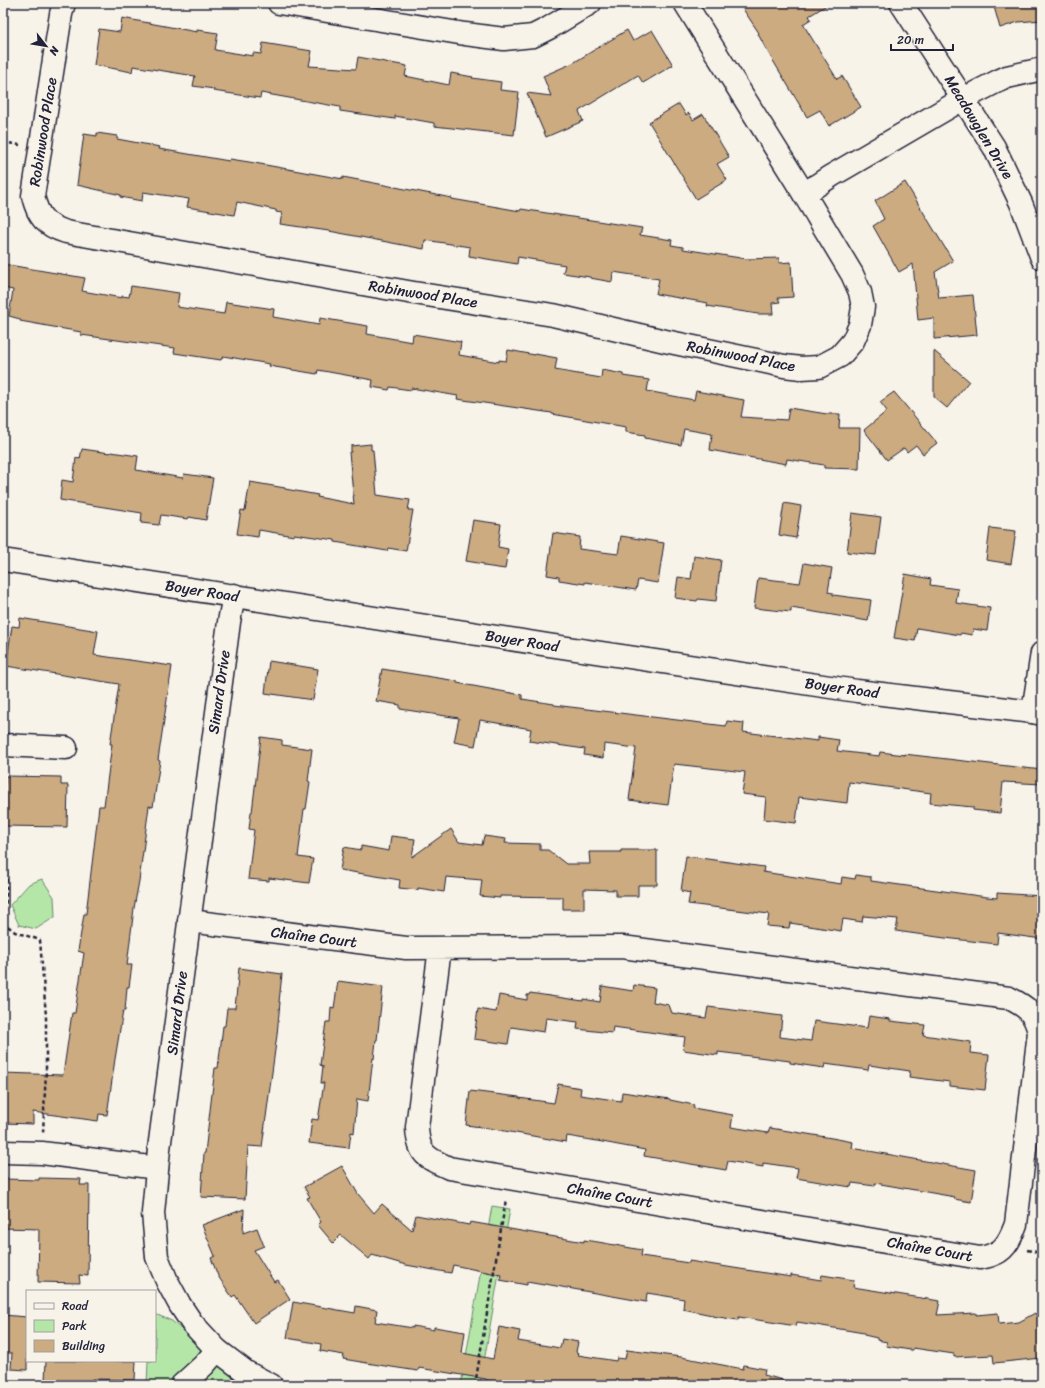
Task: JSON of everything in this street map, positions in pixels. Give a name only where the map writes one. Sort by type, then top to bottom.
[{"type":"street","name":"Robinwood Place","points":[[64,3],[61,14],[33,196],[36,209],[43,220],[54,228],[66,232],[414,293],[553,315],[760,362],[801,368],[819,367],[840,356],[853,341],[860,325],[863,307],[860,292],[852,274],[804,194],[685,3]]},
{"type":"street","points":[[279,3],[465,34],[504,39],[533,36],[590,3]]},
{"type":"street","name":"Meadowglen Drive","points":[[901,3],[994,147],[1024,210],[1042,258]]},
{"type":"street","points":[[804,194],[831,176],[963,99],[1007,77],[1042,69]]},
{"type":"street","name":"Boyer Road","points":[[3,560],[857,691],[1037,713]]},
{"type":"street","name":"Simard Drive","points":[[234,596],[228,622],[157,1168],[153,1213],[156,1257],[180,1305],[192,1323],[217,1350],[246,1372],[271,1385]]},
{"type":"street","points":[[1037,713],[1042,653]]},
{"type":"street","points":[[3,745],[66,748]]},
{"type":"street","name":"Chaîne Court","points":[[189,921],[406,948],[597,946],[636,948],[1009,998],[1030,1011],[1036,1021],[1039,1032],[1016,1224],[1011,1236],[1005,1246],[996,1253],[980,1258],[449,1168],[431,1160],[420,1149],[417,1138],[417,1127],[440,948]]},
{"type":"street","points":[[3,1152],[42,1153],[157,1168]]},
{"type":"street","points":[[182,1385],[204,1365],[217,1350]]},
{"type":"path","points":[[3,866],[7,872],[5,924],[3,928]]},
{"type":"path","points":[[5,924],[16,932],[40,940],[46,1016],[46,1069],[42,1153]]},
{"type":"path","points":[[475,1385],[508,1192],[512,1179]]},
{"type":"green space","points":[[42,879],[54,897],[55,917],[36,929],[19,925],[10,905],[29,884]]},
{"type":"green space","points":[[492,1206],[510,1209],[480,1385],[461,1385]]},
{"type":"green space","points":[[156,1314],[172,1321],[234,1377],[248,1385],[147,1385],[148,1362],[156,1362]]},
{"type":"building","points":[[739,3],[830,3],[809,16],[811,19],[803,24],[837,79],[842,76],[861,107],[829,126],[820,110],[807,117],[766,49],[758,34],[759,33]]},
{"type":"building","points":[[993,3],[1042,3],[1042,20],[1018,22],[1000,28]]},
{"type":"building","points":[[122,18],[197,32],[197,30],[218,33],[215,50],[253,56],[253,53],[261,54],[263,43],[312,51],[309,66],[356,69],[358,57],[407,66],[405,76],[449,85],[451,73],[473,77],[472,78],[501,82],[500,90],[519,92],[514,135],[434,126],[434,123],[395,116],[395,119],[340,111],[340,107],[261,93],[260,98],[213,91],[214,89],[193,86],[195,76],[133,66],[132,72],[94,65],[99,29],[120,32]]},
{"type":"building","points":[[627,30],[633,41],[652,30],[673,65],[643,83],[638,75],[579,111],[583,121],[546,137],[527,93],[551,96],[543,76],[573,63]]},
{"type":"building","points":[[679,104],[686,115],[689,113],[693,120],[703,114],[729,157],[717,164],[727,180],[696,199],[649,122]]},
{"type":"building","points":[[97,133],[117,136],[117,139],[160,147],[159,149],[229,161],[230,159],[249,162],[343,179],[343,177],[520,211],[521,209],[642,228],[640,235],[672,240],[671,245],[683,247],[683,249],[747,259],[779,258],[779,263],[791,262],[793,297],[778,298],[780,302],[772,303],[773,314],[758,314],[707,306],[708,303],[656,294],[659,279],[613,272],[612,282],[563,273],[565,265],[518,257],[517,264],[469,256],[470,247],[425,240],[424,249],[329,231],[280,224],[282,213],[276,212],[276,210],[237,202],[234,215],[187,207],[189,199],[143,192],[142,201],[120,197],[121,195],[77,185],[84,134],[97,136]]},
{"type":"building","points":[[905,182],[953,261],[935,272],[939,298],[973,295],[977,335],[934,339],[934,318],[918,320],[913,264],[899,272],[873,226],[884,219],[875,201]]},
{"type":"building","points":[[3,264],[85,278],[82,291],[122,298],[122,296],[129,297],[131,286],[179,293],[177,307],[224,314],[226,302],[274,309],[273,317],[319,325],[320,318],[368,326],[367,334],[412,342],[413,334],[461,342],[459,355],[499,362],[499,360],[506,361],[508,350],[557,358],[555,370],[601,378],[602,370],[623,374],[623,376],[649,380],[647,391],[694,400],[696,391],[744,400],[741,417],[787,420],[789,408],[827,414],[840,414],[839,428],[860,428],[859,469],[824,468],[824,465],[787,459],[786,464],[710,450],[712,434],[684,429],[681,445],[645,438],[645,435],[626,432],[626,427],[552,413],[457,399],[458,396],[411,388],[411,390],[390,387],[389,390],[372,387],[373,380],[318,370],[317,374],[223,356],[221,360],[174,353],[175,348],[81,335],[81,332],[20,321],[20,319],[9,316],[13,290],[3,288]]},
{"type":"building","points":[[934,351],[969,381],[947,408],[934,397]]},
{"type":"building","points":[[894,392],[937,443],[923,454],[916,445],[907,452],[904,448],[887,460],[864,430],[887,411],[880,402]]},
{"type":"building","points":[[371,444],[371,450],[373,450],[377,495],[410,500],[408,510],[413,510],[406,551],[388,548],[387,551],[335,542],[335,540],[294,534],[294,536],[259,530],[258,537],[237,534],[241,510],[245,511],[250,482],[285,488],[318,495],[317,497],[354,504],[349,452],[351,452],[351,446]]},
{"type":"building","points":[[82,449],[138,456],[136,470],[183,478],[184,474],[213,478],[206,520],[161,515],[159,525],[141,523],[142,513],[60,500],[62,480],[73,482],[76,458],[80,459]]},
{"type":"building","points":[[784,503],[801,506],[796,538],[779,535]]},
{"type":"building","points":[[852,513],[881,517],[876,555],[847,552]]},
{"type":"building","points":[[473,520],[501,524],[498,547],[508,549],[505,569],[484,566],[484,564],[466,561]]},
{"type":"building","points":[[990,528],[1016,531],[1011,564],[986,560]]},
{"type":"building","points":[[553,533],[580,537],[579,549],[618,554],[621,536],[664,543],[658,583],[638,580],[636,590],[585,582],[585,584],[559,580],[559,577],[547,575]]},
{"type":"building","points":[[694,556],[721,560],[716,601],[698,599],[697,601],[675,598],[678,577],[691,579]]},
{"type":"building","points":[[804,563],[832,568],[828,592],[833,593],[833,595],[871,600],[868,621],[791,608],[791,612],[754,608],[758,578],[800,583]]},
{"type":"building","points":[[905,574],[931,579],[930,585],[958,589],[956,603],[990,608],[987,631],[973,629],[972,635],[961,633],[960,635],[917,628],[915,641],[894,638]]},
{"type":"building","points":[[20,618],[98,631],[94,655],[172,666],[158,760],[160,761],[153,807],[149,806],[134,908],[127,965],[132,965],[129,987],[127,987],[125,1011],[123,1011],[107,1115],[99,1114],[98,1121],[33,1112],[33,1124],[3,1123],[3,1073],[63,1075],[72,1013],[75,1013],[84,953],[78,951],[84,914],[86,914],[99,806],[104,806],[112,744],[110,744],[119,684],[6,666],[12,626],[19,627]]},
{"type":"building","points":[[269,661],[318,669],[313,700],[265,693]]},
{"type":"building","points":[[382,669],[457,681],[457,683],[522,695],[522,699],[554,705],[726,726],[727,721],[744,723],[743,732],[818,741],[818,737],[839,740],[837,751],[879,756],[880,752],[905,755],[904,754],[1042,770],[1042,784],[1003,782],[1000,813],[973,810],[973,807],[930,803],[931,793],[849,782],[847,803],[799,797],[796,823],[764,819],[766,797],[742,794],[745,772],[674,764],[668,805],[629,800],[636,748],[604,744],[603,758],[584,755],[585,749],[529,741],[531,729],[480,720],[475,746],[454,742],[459,718],[400,709],[400,705],[376,701]]},
{"type":"building","points":[[261,737],[282,740],[282,745],[312,749],[308,781],[310,782],[306,809],[304,809],[298,857],[313,859],[309,883],[269,878],[269,881],[248,879],[254,830],[249,829]]},
{"type":"building","points":[[5,776],[61,777],[61,785],[68,785],[67,827],[3,826],[3,784],[5,784]]},
{"type":"building","points":[[451,829],[459,842],[482,845],[484,836],[506,839],[505,843],[540,844],[540,850],[548,850],[566,864],[590,864],[589,852],[657,850],[657,885],[638,885],[638,896],[616,896],[616,890],[584,889],[584,909],[563,909],[563,897],[500,896],[500,898],[480,896],[482,880],[446,877],[444,892],[418,888],[418,890],[399,888],[400,880],[340,870],[344,847],[361,850],[361,846],[389,851],[391,836],[415,839],[412,857]]},
{"type":"building","points":[[686,856],[764,867],[763,872],[841,884],[842,877],[855,879],[856,875],[871,877],[871,881],[987,897],[997,898],[997,893],[1042,896],[1042,939],[998,933],[997,944],[945,938],[896,931],[898,919],[863,916],[862,922],[843,919],[841,931],[790,923],[789,928],[767,926],[769,914],[688,904],[690,893],[681,891]]},
{"type":"building","points":[[239,968],[282,974],[277,1035],[262,1147],[248,1146],[245,1199],[201,1197],[204,1153],[215,1068],[218,1068],[223,1026],[225,1026],[227,1008],[235,1008]]},
{"type":"building","points":[[338,981],[383,987],[368,1101],[357,1099],[354,1133],[351,1132],[349,1148],[309,1143],[312,1119],[318,1120],[324,1083],[321,1083],[323,1066],[320,1065],[326,1022],[330,1022],[331,1007],[334,1008]]},
{"type":"building","points":[[634,985],[655,988],[653,1002],[669,1005],[672,1013],[706,1018],[708,1007],[782,1016],[780,1037],[811,1041],[814,1021],[867,1028],[869,1016],[890,1019],[890,1021],[925,1025],[923,1035],[971,1042],[970,1053],[989,1055],[985,1090],[950,1086],[950,1082],[909,1077],[910,1071],[869,1065],[868,1070],[825,1064],[824,1068],[790,1063],[790,1061],[718,1052],[718,1055],[683,1050],[685,1037],[613,1027],[612,1033],[577,1029],[578,1022],[546,1018],[544,1032],[511,1027],[508,1044],[474,1039],[478,1009],[496,1012],[499,995],[527,1000],[527,995],[530,993],[600,1002],[602,986],[633,991]]},
{"type":"building","points":[[558,1084],[581,1088],[580,1095],[621,1101],[622,1092],[670,1099],[694,1105],[693,1108],[733,1115],[731,1127],[768,1133],[770,1128],[832,1138],[853,1142],[852,1148],[976,1170],[971,1202],[954,1199],[955,1197],[875,1183],[875,1186],[852,1183],[851,1187],[796,1178],[798,1168],[763,1163],[763,1167],[728,1161],[726,1170],[644,1156],[645,1150],[597,1141],[567,1136],[566,1142],[466,1125],[470,1091],[554,1103]]},
{"type":"building","points":[[342,1166],[358,1194],[374,1213],[382,1204],[412,1230],[416,1215],[469,1225],[470,1222],[584,1242],[584,1240],[642,1250],[641,1256],[689,1263],[689,1261],[791,1277],[791,1275],[821,1280],[822,1275],[854,1280],[853,1287],[940,1301],[937,1315],[976,1313],[976,1315],[998,1313],[999,1324],[1019,1322],[1035,1313],[1042,1324],[1042,1358],[994,1363],[993,1355],[954,1357],[954,1354],[886,1346],[887,1342],[864,1335],[864,1333],[816,1325],[797,1322],[796,1326],[739,1317],[738,1320],[712,1316],[683,1309],[684,1299],[647,1293],[646,1302],[545,1284],[527,1282],[527,1285],[500,1280],[501,1275],[453,1265],[451,1273],[406,1265],[372,1255],[369,1259],[341,1235],[333,1243],[318,1225],[321,1222],[307,1198],[310,1197],[304,1187]]},
{"type":"building","points":[[39,1178],[81,1179],[80,1185],[89,1185],[88,1276],[79,1275],[80,1283],[38,1282],[39,1229],[3,1228],[3,1179],[39,1180]]},
{"type":"building","points":[[244,1209],[243,1233],[257,1228],[264,1246],[254,1250],[274,1282],[278,1280],[290,1299],[254,1323],[235,1295],[232,1297],[218,1276],[211,1258],[215,1256],[202,1225]]},
{"type":"building","points":[[293,1302],[355,1313],[356,1306],[377,1310],[375,1322],[413,1328],[413,1326],[434,1330],[434,1327],[465,1332],[462,1353],[493,1359],[499,1327],[520,1331],[518,1341],[560,1348],[562,1339],[578,1342],[576,1352],[579,1353],[578,1355],[616,1361],[617,1358],[625,1359],[627,1350],[681,1357],[743,1369],[744,1365],[765,1369],[764,1375],[783,1380],[783,1385],[591,1385],[563,1381],[563,1385],[515,1385],[419,1368],[418,1371],[343,1359],[344,1355],[320,1351],[321,1344],[287,1338]]},
{"type":"building","points":[[3,1315],[26,1317],[27,1370],[11,1369],[12,1353],[3,1353]]},
{"type":"building","points":[[46,1362],[136,1362],[135,1380],[92,1379],[92,1382],[45,1380]]}]
